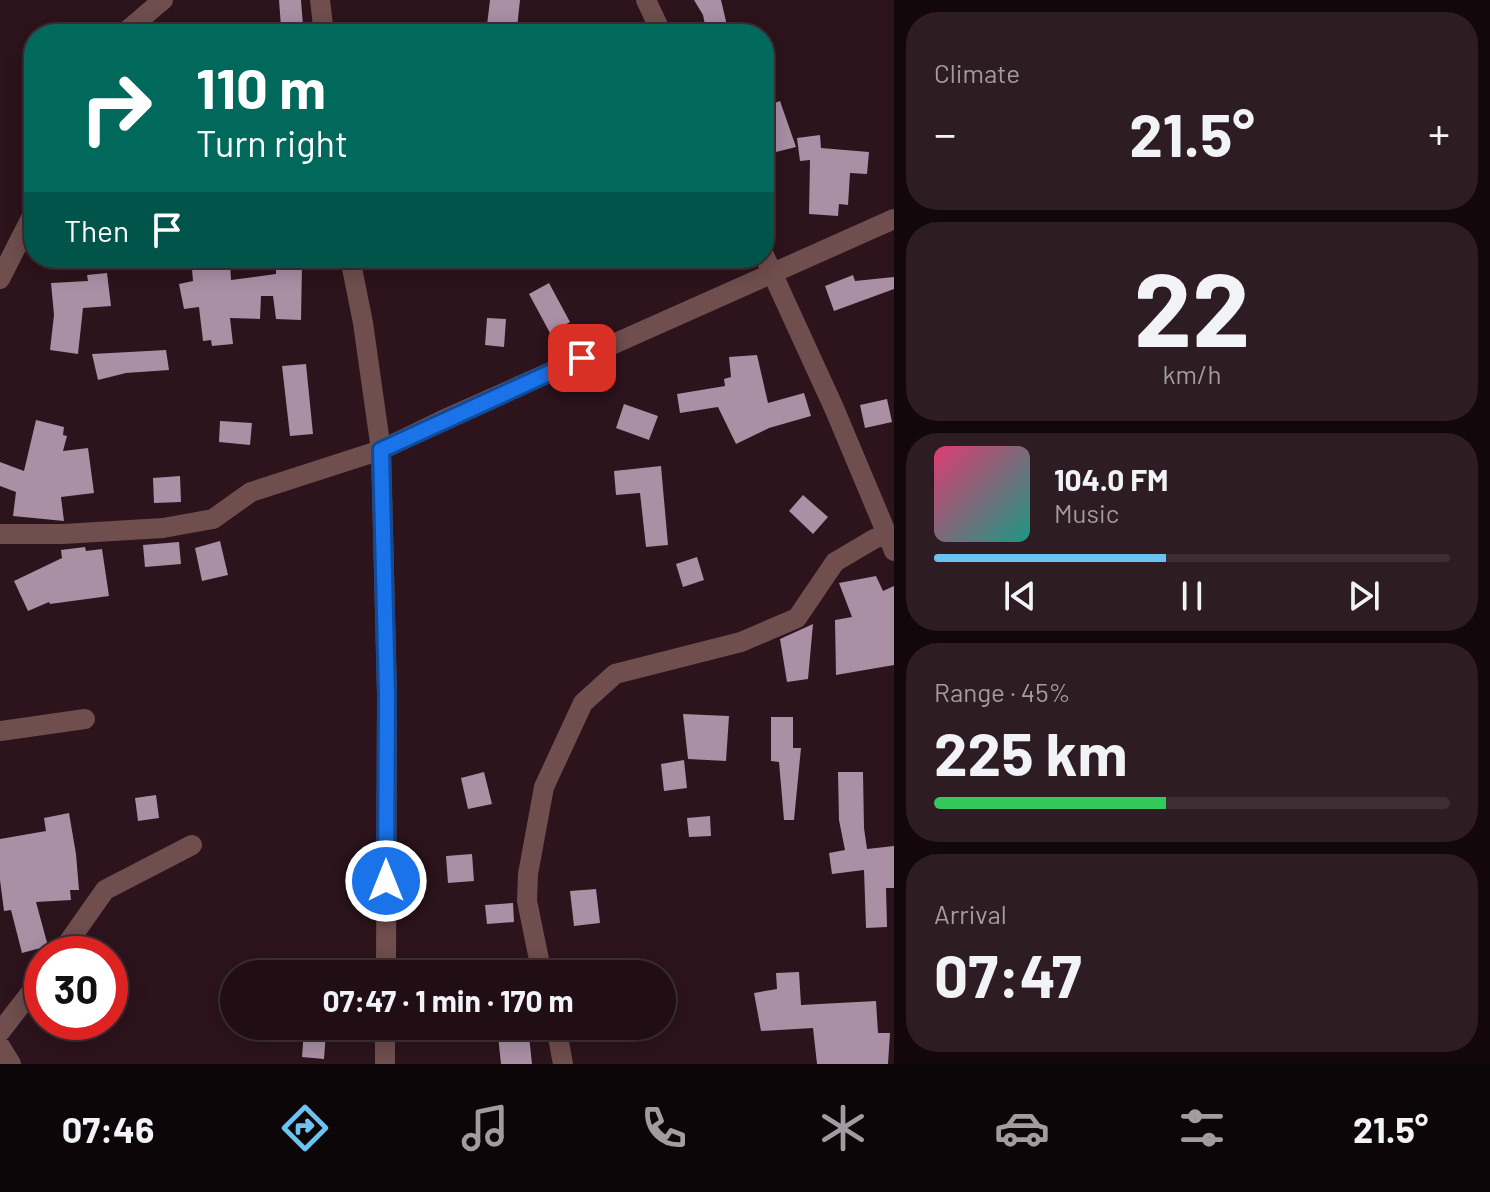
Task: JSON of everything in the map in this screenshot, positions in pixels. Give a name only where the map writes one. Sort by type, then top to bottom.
[{"type":"street","points":[[135,24],[163,0]]},
{"type":"street","points":[[320,0],[323,24]]},
{"type":"street","points":[[646,0],[657,24]]},
{"type":"street","points":[[0,534],[163,528],[213,519],[251,492],[381,450],[894,219]]},
{"type":"street","points":[[0,279],[24,232]]},
{"type":"street","points":[[352,268],[381,450],[387,695],[386,960]]},
{"type":"street","points":[[539,960],[527,901],[528,874],[544,787],[583,703],[615,674],[741,642],[797,618],[835,562],[891,542],[770,268]]},
{"type":"street","points":[[0,731],[85,719]]},
{"type":"street","points":[[73,936],[105,890],[192,845]]},
{"type":"street","points":[[0,1032],[24,1001]]},
{"type":"street","points":[[385,1040],[385,1064]]},
{"type":"street","points":[[559,1040],[563,1064]]},
{"type":"street","points":[[0,1046],[11,1064]]},
{"type":"building","points":[[279,0],[301,0],[303,24],[281,24]]},
{"type":"building","points":[[490,0],[520,0],[517,24],[487,24]]},
{"type":"building","points":[[694,0],[721,0],[727,24],[705,24]]},
{"type":"building","points":[[780,101],[796,147],[774,152],[774,103]]},
{"type":"building","points":[[820,135],[821,148],[869,152],[867,174],[850,173],[848,205],[839,204],[838,216],[809,214],[810,160],[800,161],[797,138]]},
{"type":"building","points":[[192,268],[230,268],[231,280],[276,274],[276,268],[302,268],[301,320],[276,319],[273,296],[261,296],[260,319],[230,318],[233,344],[212,346],[211,340],[203,341],[199,307],[184,309],[179,284],[193,281]]},
{"type":"building","points":[[107,273],[111,306],[83,308],[78,354],[50,350],[54,315],[51,283],[88,281],[87,275]]},
{"type":"building","points":[[853,275],[855,281],[894,277],[894,289],[834,311],[825,286]]},
{"type":"building","points":[[549,283],[570,322],[550,333],[529,294]]},
{"type":"building","points":[[487,318],[506,319],[504,347],[485,345]]},
{"type":"building","points":[[166,350],[169,370],[126,373],[98,380],[92,354]]},
{"type":"building","points":[[757,355],[768,403],[804,393],[811,416],[769,428],[736,444],[718,407],[680,413],[677,394],[725,386],[724,379],[731,377],[729,357]]},
{"type":"building","points":[[306,364],[313,434],[290,436],[282,366]]},
{"type":"building","points":[[887,399],[892,422],[865,428],[860,405]]},
{"type":"building","points":[[624,404],[658,416],[649,440],[616,428]]},
{"type":"building","points":[[36,420],[64,427],[63,435],[67,436],[63,451],[88,448],[94,493],[61,497],[64,521],[13,516],[16,492],[0,486],[0,462],[24,471]]},
{"type":"building","points":[[220,421],[252,423],[250,445],[219,442]]},
{"type":"building","points":[[661,466],[668,545],[646,547],[640,493],[616,495],[614,471]]},
{"type":"building","points":[[180,476],[181,502],[154,503],[153,478]]},
{"type":"building","points":[[803,495],[828,517],[813,534],[789,511]]},
{"type":"building","points":[[220,541],[228,575],[202,581],[195,548]]},
{"type":"building","points":[[179,542],[181,564],[145,567],[143,545]]},
{"type":"building","points":[[85,547],[86,551],[102,549],[109,596],[49,602],[28,611],[14,581],[62,558],[61,550]]},
{"type":"building","points":[[697,557],[704,580],[683,587],[676,564]]},
{"type":"building","points":[[876,576],[883,591],[894,586],[894,665],[836,675],[835,620],[852,617],[839,583]]},
{"type":"building","points":[[813,624],[808,679],[787,682],[780,639]]},
{"type":"building","points":[[683,714],[729,716],[726,761],[688,759]]},
{"type":"building","points":[[771,717],[793,717],[793,748],[801,748],[794,820],[784,820],[779,762],[771,761]]},
{"type":"building","points":[[684,760],[687,788],[664,791],[661,764]]},
{"type":"building","points":[[484,772],[492,804],[468,809],[461,778]]},
{"type":"building","points":[[838,772],[863,772],[867,849],[894,846],[894,888],[886,888],[887,927],[866,928],[864,870],[832,874],[829,853],[845,850],[839,820]]},
{"type":"building","points":[[156,795],[159,818],[138,821],[135,798]]},
{"type":"building","points":[[69,813],[79,890],[70,890],[71,900],[36,902],[45,936],[24,936],[22,953],[11,910],[4,911],[0,839],[46,831],[44,818]]},
{"type":"building","points":[[710,816],[711,836],[689,837],[687,818]]},
{"type":"building","points":[[472,854],[474,881],[448,883],[446,856]]},
{"type":"building","points":[[596,889],[600,923],[574,926],[570,891]]},
{"type":"building","points":[[513,903],[514,922],[487,924],[485,905]]},
{"type":"building","points":[[799,972],[801,1005],[876,1001],[878,1033],[890,1033],[888,1064],[817,1064],[813,1028],[761,1031],[754,993],[777,989],[776,973]]},
{"type":"building","points":[[303,1040],[325,1040],[324,1059],[302,1057]]},
{"type":"building","points":[[498,1040],[529,1040],[532,1064],[501,1064]]},
{"type":"route","points":[[386,881],[387,695],[381,450],[582,358]]}]
